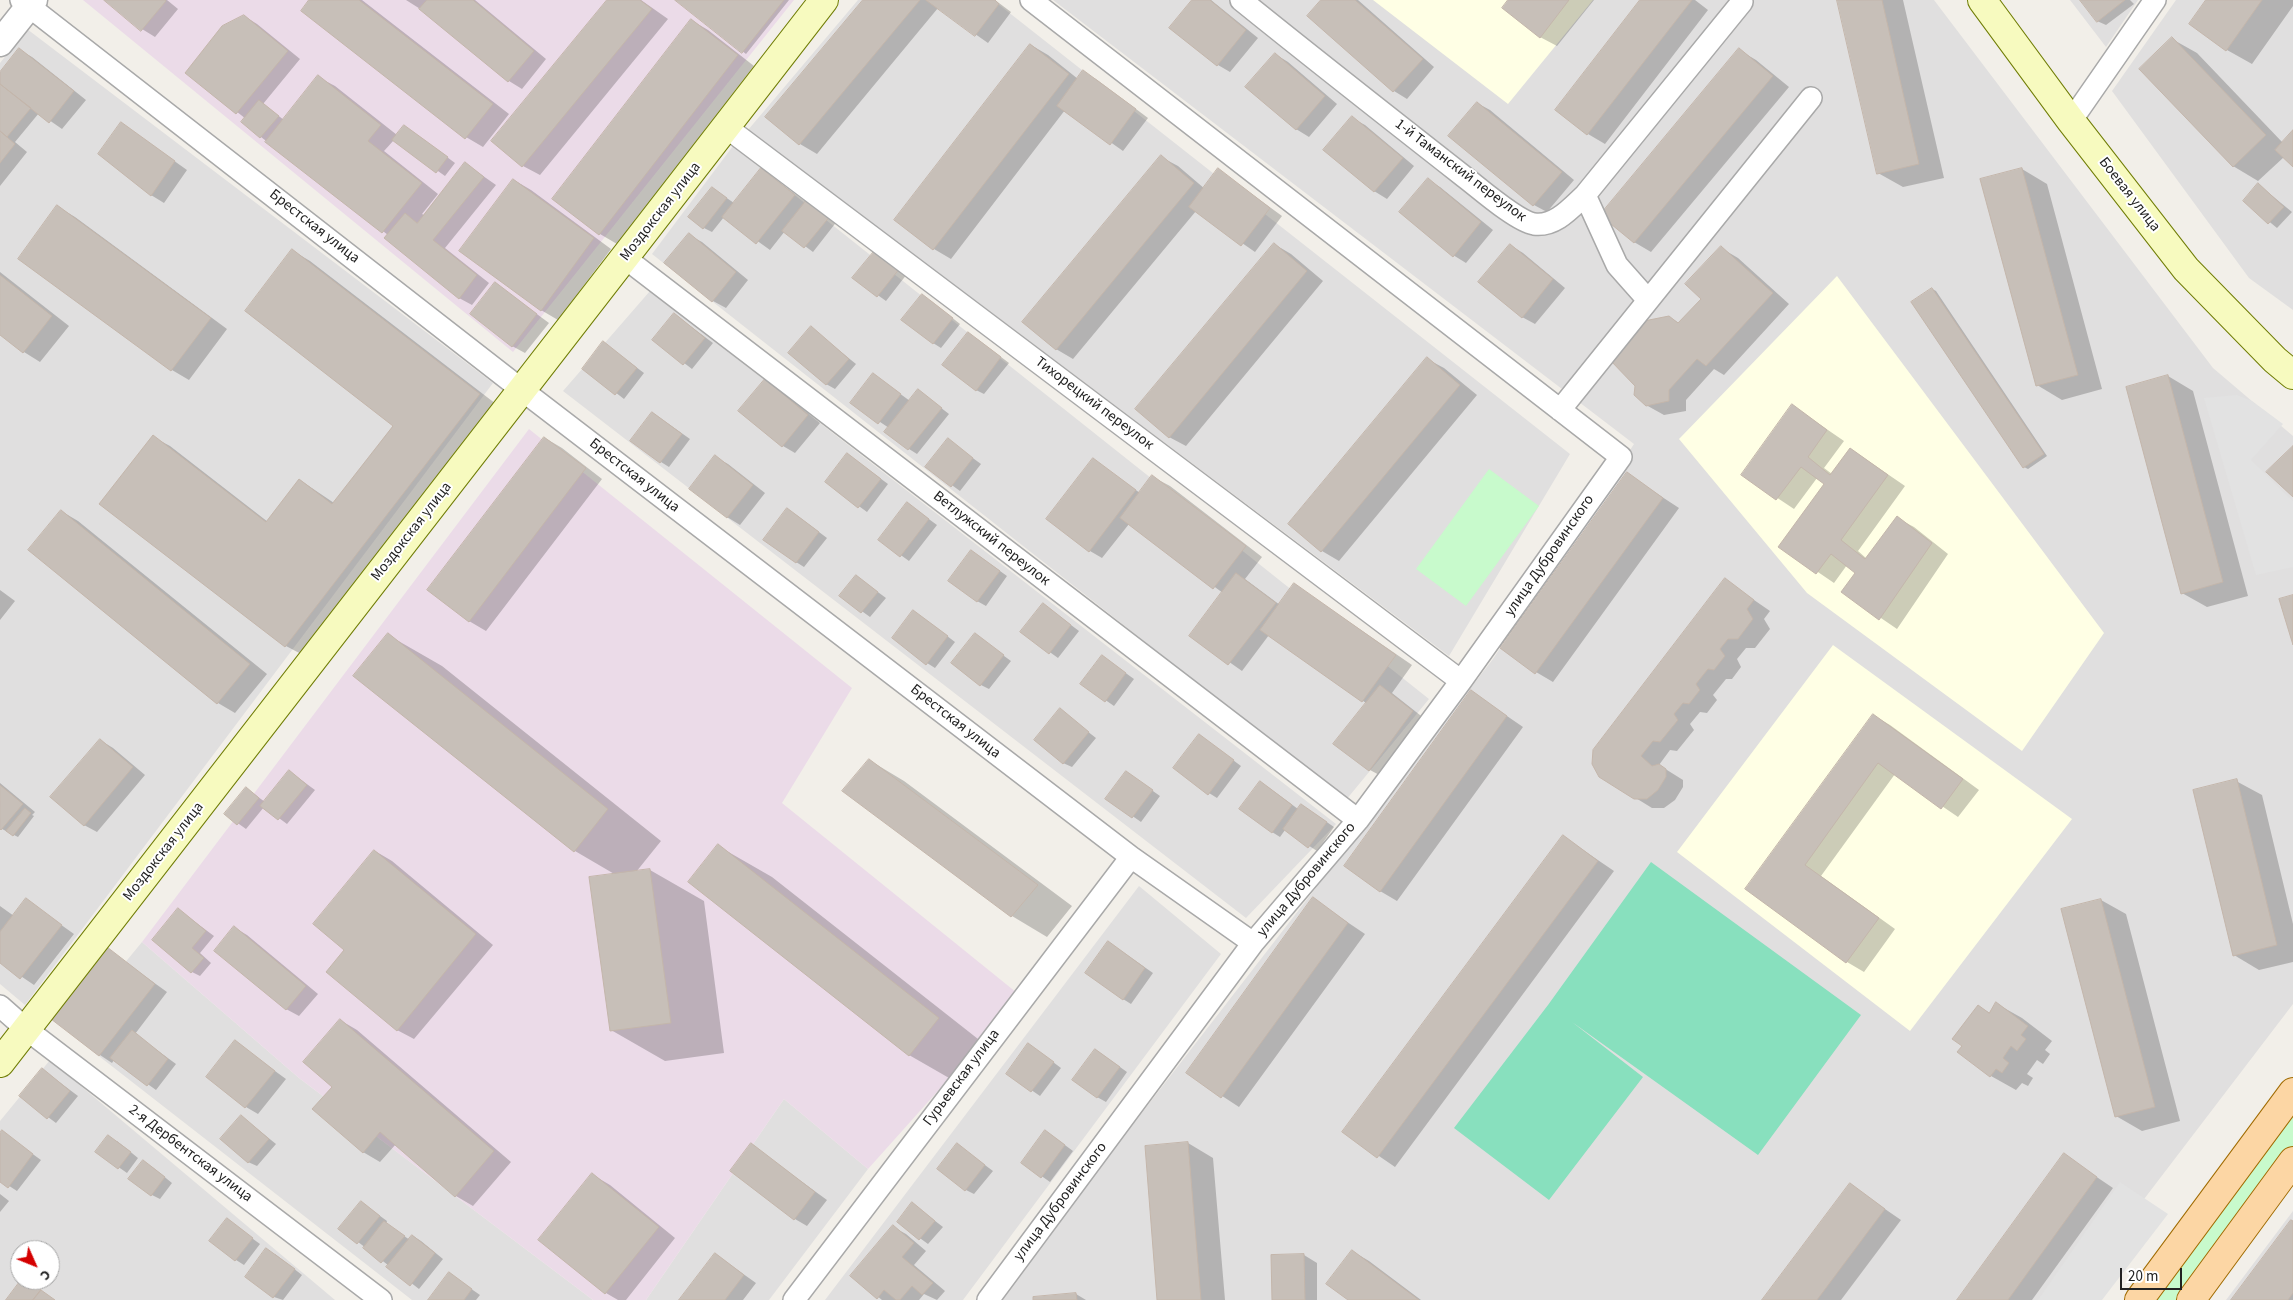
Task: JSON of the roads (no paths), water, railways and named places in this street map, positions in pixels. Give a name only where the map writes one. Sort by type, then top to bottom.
[{"type":"main road","name":"Моздокская улица","points":[[0,1063],[824,0]]},
{"type":"main road","name":"Боевая улица","points":[[1982,0],[2071,121],[2186,269],[2275,360],[2293,375]]},
{"type":"main road","points":[[2140,1300],[2293,1092]]},
{"type":"main road","points":[[2191,1300],[2293,1161]]},
{"type":"street","points":[[1031,0],[1560,410],[1811,98]]},
{"type":"street","name":"1-й Таманский переулок","points":[[1241,0],[1508,210],[1527,222],[1543,224],[1559,218],[1585,195],[1742,2]]},
{"type":"street","points":[[2071,121],[2155,0]]},
{"type":"street","points":[[0,43],[28,2]]},
{"type":"street","name":"Брестская улица","points":[[28,2],[522,390],[1130,857],[1253,943]]},
{"type":"street","name":"Тихорецкий переулок","points":[[726,127],[1461,681]]},
{"type":"street","points":[[1585,195],[1616,265],[1648,300]]},
{"type":"street","name":"Ветлужский переулок","points":[[625,258],[1358,820]]},
{"type":"street","name":"улица Дубровинского","points":[[988,1300],[1253,943],[1358,820],[1461,681],[1620,456],[1560,410]]},
{"type":"street","name":"Гурьевская улица","points":[[794,1300],[1130,857]]},
{"type":"street","name":"2-я Дербентская улица","points":[[0,1006],[26,1029],[381,1300]]}]
